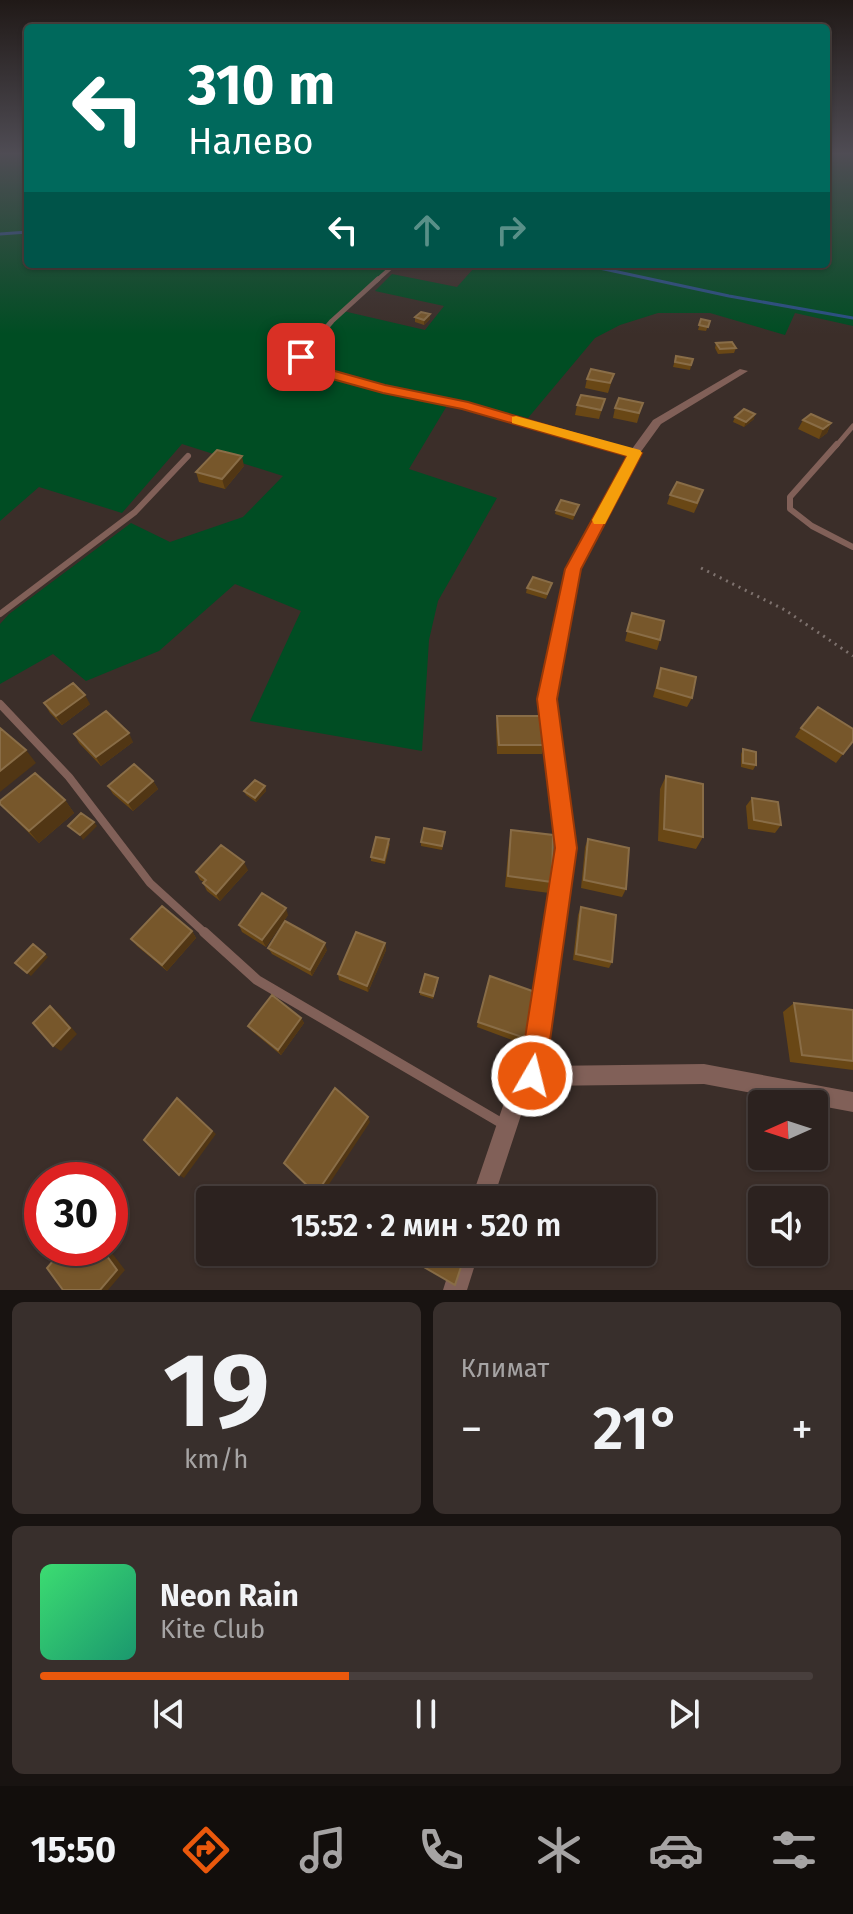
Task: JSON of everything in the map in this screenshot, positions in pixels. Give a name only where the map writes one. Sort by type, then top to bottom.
[{"type":"street","points":[[486,1186],[515,1100],[532,1076],[566,848],[547,699],[573,569],[635,453],[657,422],[743,371]]},
{"type":"street","points":[[532,1076],[704,1074],[853,1102]]},
{"type":"street","points":[[455,1290],[463,1266]]},
{"type":"lane","points":[[391,268],[332,321],[301,357],[312,369],[383,389],[464,405],[635,453]]},
{"type":"lane","points":[[853,426],[790,497],[790,509],[812,526],[853,547]]},
{"type":"lane","points":[[0,614],[135,512],[188,456]]},
{"type":"lane","points":[[0,704],[69,777],[150,883],[257,980],[505,1125]]},
{"type":"path","points":[[701,568],[785,610],[853,656]]},
{"type":"green space","points":[[0,214],[24,214],[24,268],[388,268],[343,311],[425,330],[444,306],[375,291],[392,274],[457,287],[474,268],[830,268],[830,214],[853,214],[853,326],[795,313],[785,335],[710,313],[658,313],[620,325],[595,338],[528,418],[451,399],[409,469],[497,498],[438,601],[429,640],[422,751],[250,721],[301,611],[235,584],[159,651],[86,681],[53,654],[0,684],[0,624],[9,614],[131,523],[170,542],[243,517],[283,476],[182,444],[122,513],[39,487],[0,521]]},
{"type":"building","points":[[421,312],[430,314],[424,320],[415,317]]},
{"type":"building","points":[[701,319],[710,321],[708,327],[699,325]]},
{"type":"building","points":[[732,342],[736,348],[720,349],[716,343]]},
{"type":"building","points":[[676,356],[693,359],[691,365],[675,362]]},
{"type":"building","points":[[591,369],[614,374],[610,383],[587,379]]},
{"type":"building","points":[[581,395],[605,399],[601,410],[577,405]]},
{"type":"building","points":[[619,398],[643,403],[639,413],[615,408]]},
{"type":"building","points":[[744,409],[755,414],[746,422],[735,417]]},
{"type":"building","points":[[811,414],[831,423],[823,429],[803,420]]},
{"type":"building","points":[[217,450],[242,456],[222,479],[196,472]]},
{"type":"building","points":[[677,482],[703,490],[697,503],[670,495]]},
{"type":"building","points":[[561,500],[579,505],[574,515],[556,510]]},
{"type":"building","points":[[533,577],[552,583],[547,594],[527,588]]},
{"type":"building","points":[[632,613],[664,621],[660,640],[627,631]]},
{"type":"building","points":[[661,668],[696,677],[692,698],[657,688]]},
{"type":"building","points":[[73,683],[85,695],[56,716],[44,703]]},
{"type":"building","points":[[818,707],[853,729],[853,741],[843,754],[801,728]]},
{"type":"building","points":[[106,711],[129,733],[96,757],[74,734]]},
{"type":"building","points":[[497,716],[541,716],[544,745],[499,745]]},
{"type":"building","points":[[0,728],[26,750],[0,771]]},
{"type":"building","points":[[743,749],[756,752],[756,765],[743,763]]},
{"type":"building","points":[[134,764],[153,781],[128,803],[108,786]]},
{"type":"building","points":[[35,773],[65,800],[29,831],[0,801]]},
{"type":"building","points":[[666,776],[703,784],[703,837],[664,829]]},
{"type":"building","points":[[255,780],[265,786],[255,798],[244,791]]},
{"type":"building","points":[[752,798],[778,802],[781,825],[754,820]]},
{"type":"building","points":[[81,813],[94,822],[80,835],[68,826]]},
{"type":"building","points":[[424,828],[445,832],[442,846],[421,842]]},
{"type":"building","points":[[511,830],[553,835],[552,882],[508,876]]},
{"type":"building","points":[[376,837],[389,839],[384,860],[371,857]]},
{"type":"building","points":[[588,839],[629,848],[626,889],[584,880]]},
{"type":"building","points":[[221,845],[244,862],[216,894],[196,872]]},
{"type":"building","points":[[262,893],[286,908],[262,940],[239,925]]},
{"type":"building","points":[[162,906],[192,931],[162,965],[131,939]]},
{"type":"building","points":[[581,907],[616,915],[612,962],[576,954]]},
{"type":"building","points":[[285,921],[325,943],[310,970],[268,948]]},
{"type":"building","points":[[356,932],[385,943],[367,986],[338,974]]},
{"type":"building","points":[[33,944],[45,954],[27,973],[15,963]]},
{"type":"building","points":[[425,974],[438,978],[433,996],[420,992]]},
{"type":"building","points":[[490,976],[535,992],[525,1038],[478,1022]]},
{"type":"building","points":[[272,995],[301,1018],[278,1050],[248,1026]]},
{"type":"building","points":[[794,1003],[853,1010],[853,1061],[802,1055]]},
{"type":"building","points":[[50,1006],[70,1028],[53,1046],[33,1023]]},
{"type":"building","points":[[335,1088],[368,1117],[321,1186],[308,1186],[284,1163]]},
{"type":"building","points":[[177,1098],[212,1131],[179,1175],[144,1140]]},
{"type":"building","points":[[114,1266],[117,1270],[100,1290],[63,1290],[47,1268]]},
{"type":"building","points":[[422,1266],[461,1266],[455,1285]]},
{"type":"waterway","points":[[0,234],[24,232]]},
{"type":"waterway","points":[[600,268],[729,296],[853,318]]},
{"type":"slow traffic","points":[[516,420],[635,453],[599,520]]},
{"type":"route","points":[[301,357],[312,369],[383,389],[464,405],[635,453],[573,569],[547,699],[566,848],[532,1076]]}]
